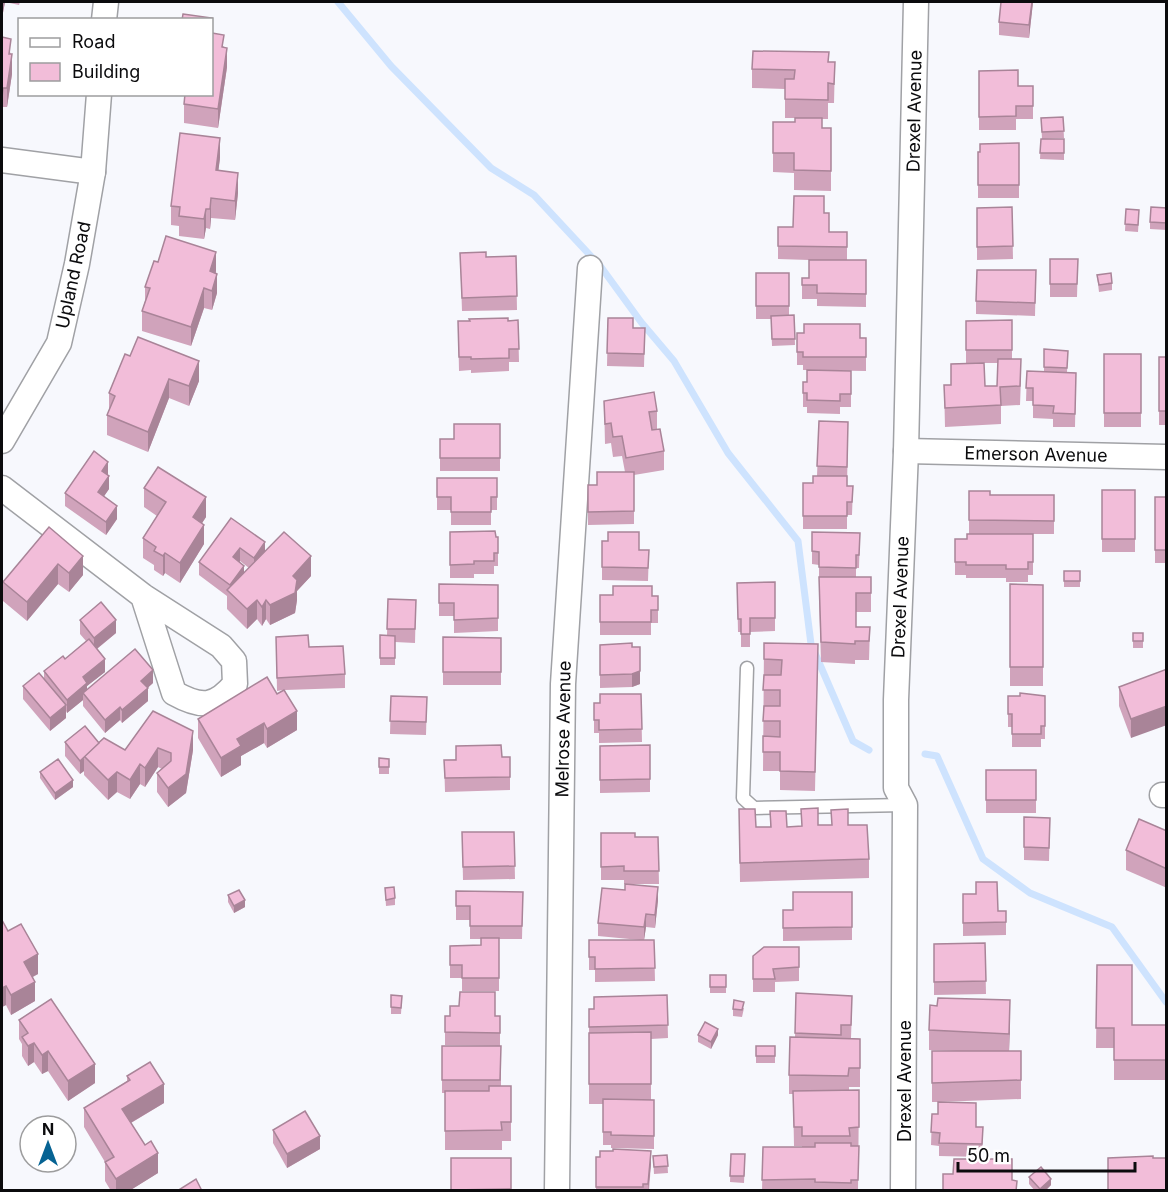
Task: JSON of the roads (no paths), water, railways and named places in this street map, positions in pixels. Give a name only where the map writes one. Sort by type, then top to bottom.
[{"type":"street","points":[[104,18],[106,2]]},
{"type":"street","name":"Drexel Avenue","points":[[903,1191],[905,805],[896,788],[896,700],[906,451],[916,2]]},
{"type":"street","name":"Upland Road","points":[[2,441],[59,343],[77,264],[93,172],[99,96]]},
{"type":"street","points":[[2,160],[93,172]]},
{"type":"street","name":"Melrose Avenue","points":[[557,1191],[562,684],[590,268]]},
{"type":"street","name":"Emerson Avenue","points":[[906,451],[1167,457]]},
{"type":"street","points":[[2,488],[143,596],[221,646],[234,661],[236,684],[227,694],[209,704],[190,702],[174,693],[143,596]]},
{"type":"lane","points":[[747,668],[743,798],[754,808],[905,805]]},
{"type":"waterway","points":[[338,2],[391,66],[491,168],[534,195],[601,267],[641,322],[674,361],[728,453],[798,541],[811,644],[853,741],[869,750]]},
{"type":"waterway","points":[[925,754],[937,756],[983,859],[1030,893],[1112,927],[1166,1002]]}]
